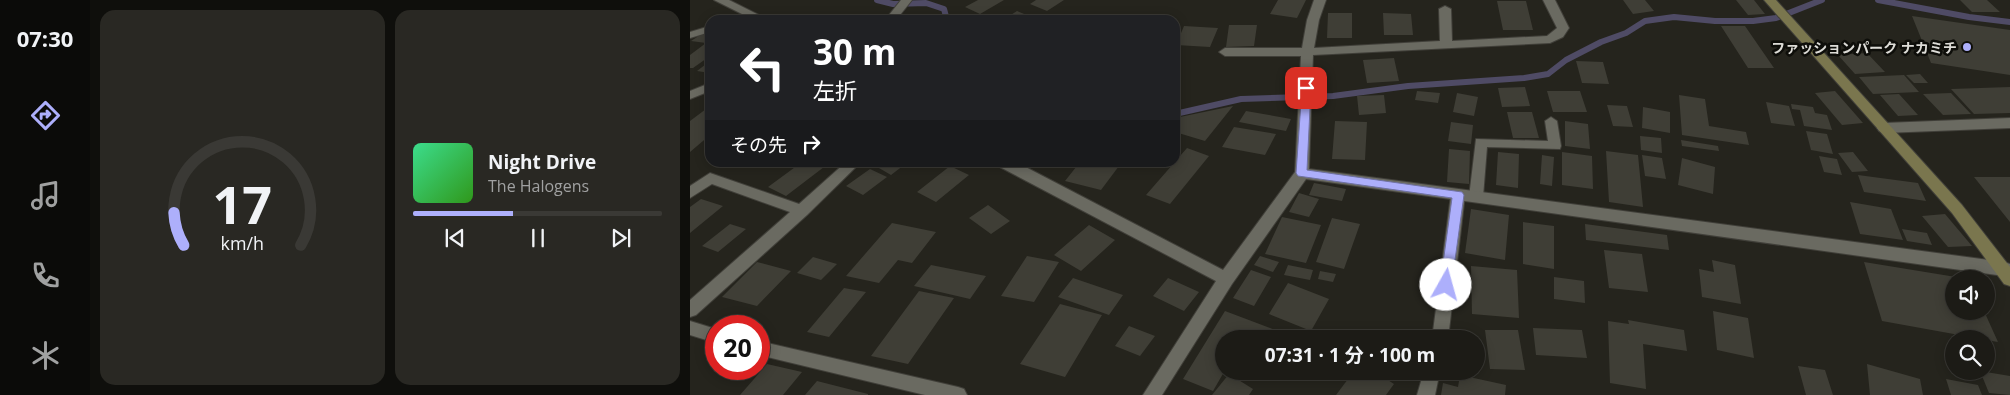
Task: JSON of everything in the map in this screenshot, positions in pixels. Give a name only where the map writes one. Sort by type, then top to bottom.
[{"type":"street","points":[[720,0],[752,15]]},
{"type":"street","points":[[1156,394],[1226,279],[1302,173],[1307,52],[1313,20],[1320,0]]},
{"type":"street","points":[[1224,52],[1307,52],[1550,39],[1559,34],[1563,28],[1549,0]]},
{"type":"street","points":[[1770,0],[1957,208],[2007,274]]},
{"type":"street","points":[[1445,9],[1446,44]]},
{"type":"street","points":[[1884,128],[2010,123]]},
{"type":"street","points":[[1013,167],[1226,279]]},
{"type":"street","points":[[1302,173],[2007,274]]},
{"type":"lane","points":[[894,15],[907,0]]},
{"type":"lane","points":[[690,35],[705,30]]},
{"type":"lane","points":[[690,95],[705,89]]},
{"type":"lane","points":[[1476,197],[1481,142],[1556,146],[1551,121]]},
{"type":"lane","points":[[690,310],[849,167]]},
{"type":"lane","points":[[690,193],[710,178],[802,211]]},
{"type":"lane","points":[[1441,330],[1458,195]]},
{"type":"lane","points":[[690,328],[705,333]]},
{"type":"lane","points":[[770,351],[958,395]]},
{"type":"lane","points":[[1426,395],[1430,380]]},
{"type":"building","points":[[978,0],[1004,0],[980,14],[965,7]]},
{"type":"building","points":[[1036,0],[1064,0],[1047,11],[1030,4]]},
{"type":"building","points":[[1278,0],[1306,0],[1297,18],[1270,14]]},
{"type":"building","points":[[1623,0],[1645,0],[1654,11],[1633,14]]},
{"type":"building","points":[[1736,0],[1754,0],[1765,14],[1748,15]]},
{"type":"building","points":[[1960,0],[1987,0],[2000,12],[1972,12]]},
{"type":"building","points":[[1497,1],[1526,1],[1533,30],[1503,30]]},
{"type":"building","points":[[1017,11],[1026,15],[1011,15]]},
{"type":"building","points":[[1328,13],[1352,13],[1352,38],[1327,38]]},
{"type":"building","points":[[1383,13],[1411,14],[1413,35],[1384,35]]},
{"type":"building","name":"ファッションパーク ナカミチ","points":[[1912,16],[2010,30],[2010,75],[1931,63]]},
{"type":"building","points":[[1229,25],[1257,25],[1254,46],[1226,47]]},
{"type":"building","points":[[1184,26],[1218,28],[1210,47],[1180,45],[1180,36]]},
{"type":"building","points":[[1721,26],[1745,26],[1774,68],[1748,68]]},
{"type":"building","points":[[703,33],[705,33],[705,43],[691,41]]},
{"type":"building","points":[[705,44],[705,60],[693,68],[690,68],[690,55]]},
{"type":"building","points":[[1867,53],[1885,72],[1855,74],[1838,55]]},
{"type":"building","points":[[1394,58],[1399,81],[1367,83],[1363,60]]},
{"type":"building","points":[[1576,61],[1603,62],[1609,84],[1582,83]]},
{"type":"building","points":[[705,65],[705,72],[697,71]]},
{"type":"building","points":[[1920,74],[1928,83],[1914,83],[1906,75]]},
{"type":"building","points":[[1904,75],[1919,92],[1873,94],[1859,77]]},
{"type":"building","points":[[1525,87],[1530,106],[1502,107],[1498,88]]},
{"type":"building","points":[[2010,87],[2010,113],[1974,114],[1951,89]]},
{"type":"building","points":[[1417,91],[1440,93],[1438,103],[1415,100]]},
{"type":"building","points":[[1547,91],[1580,91],[1587,112],[1553,112]]},
{"type":"building","points":[[1835,91],[1863,123],[1842,125],[1815,93]]},
{"type":"building","points":[[1457,93],[1478,97],[1474,116],[1453,112]]},
{"type":"building","points":[[1951,93],[1971,114],[1943,115],[1923,94]]},
{"type":"building","points":[[1899,94],[1918,115],[1898,116],[1880,95]]},
{"type":"building","points":[[1384,95],[1386,113],[1359,115],[1357,96]]},
{"type":"building","points":[[1679,95],[1705,99],[1709,126],[1746,132],[1749,145],[1682,135]]},
{"type":"building","points":[[1766,102],[1789,106],[1795,126],[1771,123]]},
{"type":"building","points":[[1791,104],[1813,107],[1815,113],[1827,115],[1832,130],[1804,126],[1800,110],[1792,109]]},
{"type":"building","points":[[1607,105],[1627,106],[1633,127],[1613,126]]},
{"type":"building","points":[[1233,106],[1205,141],[1180,134],[1180,117]]},
{"type":"building","points":[[1643,107],[1670,112],[1670,133],[1642,128]]},
{"type":"building","points":[[705,110],[705,139],[690,152],[690,121]]},
{"type":"building","points":[[1246,111],[1291,119],[1286,131],[1239,122]]},
{"type":"building","points":[[1507,112],[1532,112],[1539,138],[1513,138]]},
{"type":"building","points":[[1335,121],[1367,122],[1365,160],[1332,159]]},
{"type":"building","points":[[1565,121],[1588,124],[1590,149],[1565,146]]},
{"type":"building","points":[[1451,122],[1473,125],[1471,144],[1448,141]]},
{"type":"building","points":[[1234,127],[1276,134],[1265,155],[1222,147]]},
{"type":"building","points":[[1806,131],[1827,134],[1833,154],[1811,150]]},
{"type":"building","points":[[1640,136],[1661,138],[1662,153],[1641,150]]},
{"type":"building","points":[[1681,140],[1718,146],[1719,151],[1682,146]]},
{"type":"building","points":[[1187,148],[1209,156],[1170,204],[1146,195],[1170,167],[1180,167],[1180,156]]},
{"type":"building","points":[[1449,149],[1470,151],[1469,184],[1447,182]]},
{"type":"building","points":[[1606,151],[1638,155],[1643,207],[1609,202]]},
{"type":"building","points":[[1498,152],[1519,154],[1518,188],[1496,185]]},
{"type":"building","points":[[1562,152],[1592,156],[1593,189],[1562,185]]},
{"type":"building","points":[[1853,152],[1868,171],[1852,172],[1838,153]]},
{"type":"building","points":[[1542,155],[1554,157],[1552,186],[1540,184]]},
{"type":"building","points":[[1642,155],[1662,158],[1666,179],[1645,176]]},
{"type":"building","points":[[1819,156],[1837,159],[1842,175],[1824,172]]},
{"type":"building","points":[[1682,158],[1715,167],[1713,194],[1678,185]]},
{"type":"building","points":[[795,167],[824,167],[786,196],[768,187]]},
{"type":"building","points":[[877,167],[901,167],[891,175]]},
{"type":"building","points":[[949,167],[969,175],[936,202],[917,192]]},
{"type":"building","points":[[1076,167],[1118,167],[1101,190],[1065,181]]},
{"type":"building","points":[[870,169],[887,177],[863,195],[846,186]]},
{"type":"building","points":[[1858,175],[1918,183],[1926,201],[1864,192]]},
{"type":"building","points":[[1974,177],[2010,177],[2010,222]]},
{"type":"building","points":[[1314,183],[1346,189],[1342,201],[1309,195]]},
{"type":"building","points":[[1299,193],[1319,199],[1309,217],[1289,212]]},
{"type":"building","points":[[701,199],[723,206],[690,233],[690,207]]},
{"type":"building","points":[[1850,202],[1891,209],[1903,240],[1860,234]]},
{"type":"building","points":[[988,205],[1010,221],[991,234],[969,218]]},
{"type":"building","points":[[1471,209],[1509,215],[1505,260],[1465,253]]},
{"type":"building","points":[[1945,214],[1972,246],[1948,247],[1922,216]]},
{"type":"building","points":[[1282,217],[1321,225],[1306,263],[1265,254]]},
{"type":"building","points":[[1332,218],[1360,224],[1344,269],[1316,262]]},
{"type":"building","points":[[1523,222],[1554,226],[1554,269],[1523,264]]},
{"type":"building","points":[[892,223],[936,232],[912,263],[898,260],[879,283],[846,276]]},
{"type":"building","points":[[730,224],[746,229],[718,252],[702,246]]},
{"type":"building","points":[[1585,224],[1667,235],[1669,250],[1586,240]]},
{"type":"building","points":[[1089,225],[1115,240],[1081,271],[1054,255]]},
{"type":"building","points":[[1902,229],[1927,233],[1932,245],[1907,241]]},
{"type":"building","points":[[1604,250],[1642,254],[1648,292],[1609,288]]},
{"type":"building","points":[[1027,256],[1059,262],[1034,302],[1001,296]]},
{"type":"building","points":[[1260,256],[1279,262],[1273,272],[1254,265]]},
{"type":"building","points":[[813,257],[837,264],[821,280],[797,273]]},
{"type":"building","points":[[1712,260],[1735,265],[1741,304],[1702,297],[1699,269],[1714,272]]},
{"type":"building","points":[[757,262],[791,271],[757,306],[722,297]]},
{"type":"building","points":[[1864,262],[1945,275],[1945,320],[1988,320],[1993,330],[1945,330],[1945,332],[1882,321]]},
{"type":"building","points":[[931,265],[986,276],[970,299],[914,286]]},
{"type":"building","points":[[1288,265],[1313,270],[1310,280],[1284,275]]},
{"type":"building","points":[[1471,266],[1517,270],[1519,318],[1472,314]]},
{"type":"building","points":[[1251,270],[1271,277],[1254,306],[1233,298]]},
{"type":"building","points":[[1320,271],[1336,274],[1333,282],[1318,279]]},
{"type":"building","points":[[1554,277],[1584,281],[1585,303],[1554,299]]},
{"type":"building","points":[[1073,278],[1123,295],[1109,315],[1058,297]]},
{"type":"building","points":[[1168,278],[1199,292],[1184,311],[1153,296]]},
{"type":"building","points":[[1288,283],[1329,299],[1312,330],[1269,314]]},
{"type":"building","points":[[844,288],[866,292],[829,337],[807,332]]},
{"type":"building","points":[[919,291],[954,298],[908,364],[871,356]]},
{"type":"building","points":[[1060,304],[1102,315],[1065,377],[1020,364]]},
{"type":"building","points":[[1225,311],[1275,330],[1215,330],[1215,380],[1219,380],[1213,391],[1183,379]]},
{"type":"building","points":[[1713,311],[1748,318],[1754,358],[1717,350]]},
{"type":"building","points":[[1628,320],[1684,330],[1687,351],[1643,344],[1646,389],[1610,383],[1608,321],[1629,324]]},
{"type":"building","points":[[1129,326],[1155,336],[1140,356],[1115,346]]},
{"type":"building","points":[[1533,328],[1582,330],[1587,358],[1536,355]]},
{"type":"building","points":[[1485,330],[1518,330],[1525,370],[1490,369]]},
{"type":"building","points":[[1867,364],[1920,379],[1923,395],[1870,395]]},
{"type":"building","points":[[770,365],[802,372],[783,395],[740,395],[753,380],[770,380]]},
{"type":"building","points":[[1798,366],[1825,370],[1833,395],[1806,395]]},
{"type":"building","points":[[1995,374],[2010,376],[2010,395],[1989,393],[1984,380],[1995,380]]},
{"type":"building","points":[[1224,380],[1239,380],[1253,389],[1249,395],[1212,395]]},
{"type":"building","points":[[1347,380],[1388,380],[1394,384],[1386,395],[1336,395]]},
{"type":"building","points":[[1459,380],[1483,380],[1506,385],[1505,395],[1441,395],[1443,383],[1458,387]]},
{"type":"building","points":[[1946,380],[1978,385],[1982,395],[1951,395]]},
{"type":"building","points":[[817,381],[868,394],[868,395],[805,395]]},
{"type":"waterway","points":[[877,0],[893,4],[926,3],[944,9],[946,15]]},
{"type":"waterway","points":[[1180,113],[1241,99],[1333,96],[1408,86],[1524,78],[1548,74],[1566,60],[1601,42],[1626,33],[1645,21],[1674,17],[1715,21],[1753,21],[1776,18],[1822,0]]},
{"type":"waterway","points":[[1878,0],[1969,17],[2010,22]]},
{"type":"place","name":"ファッションパーク ナカミチ","points":[[1967,47]]},
{"type":"route","points":[[1306,88],[1302,173],[1458,195],[1446,285]]}]
